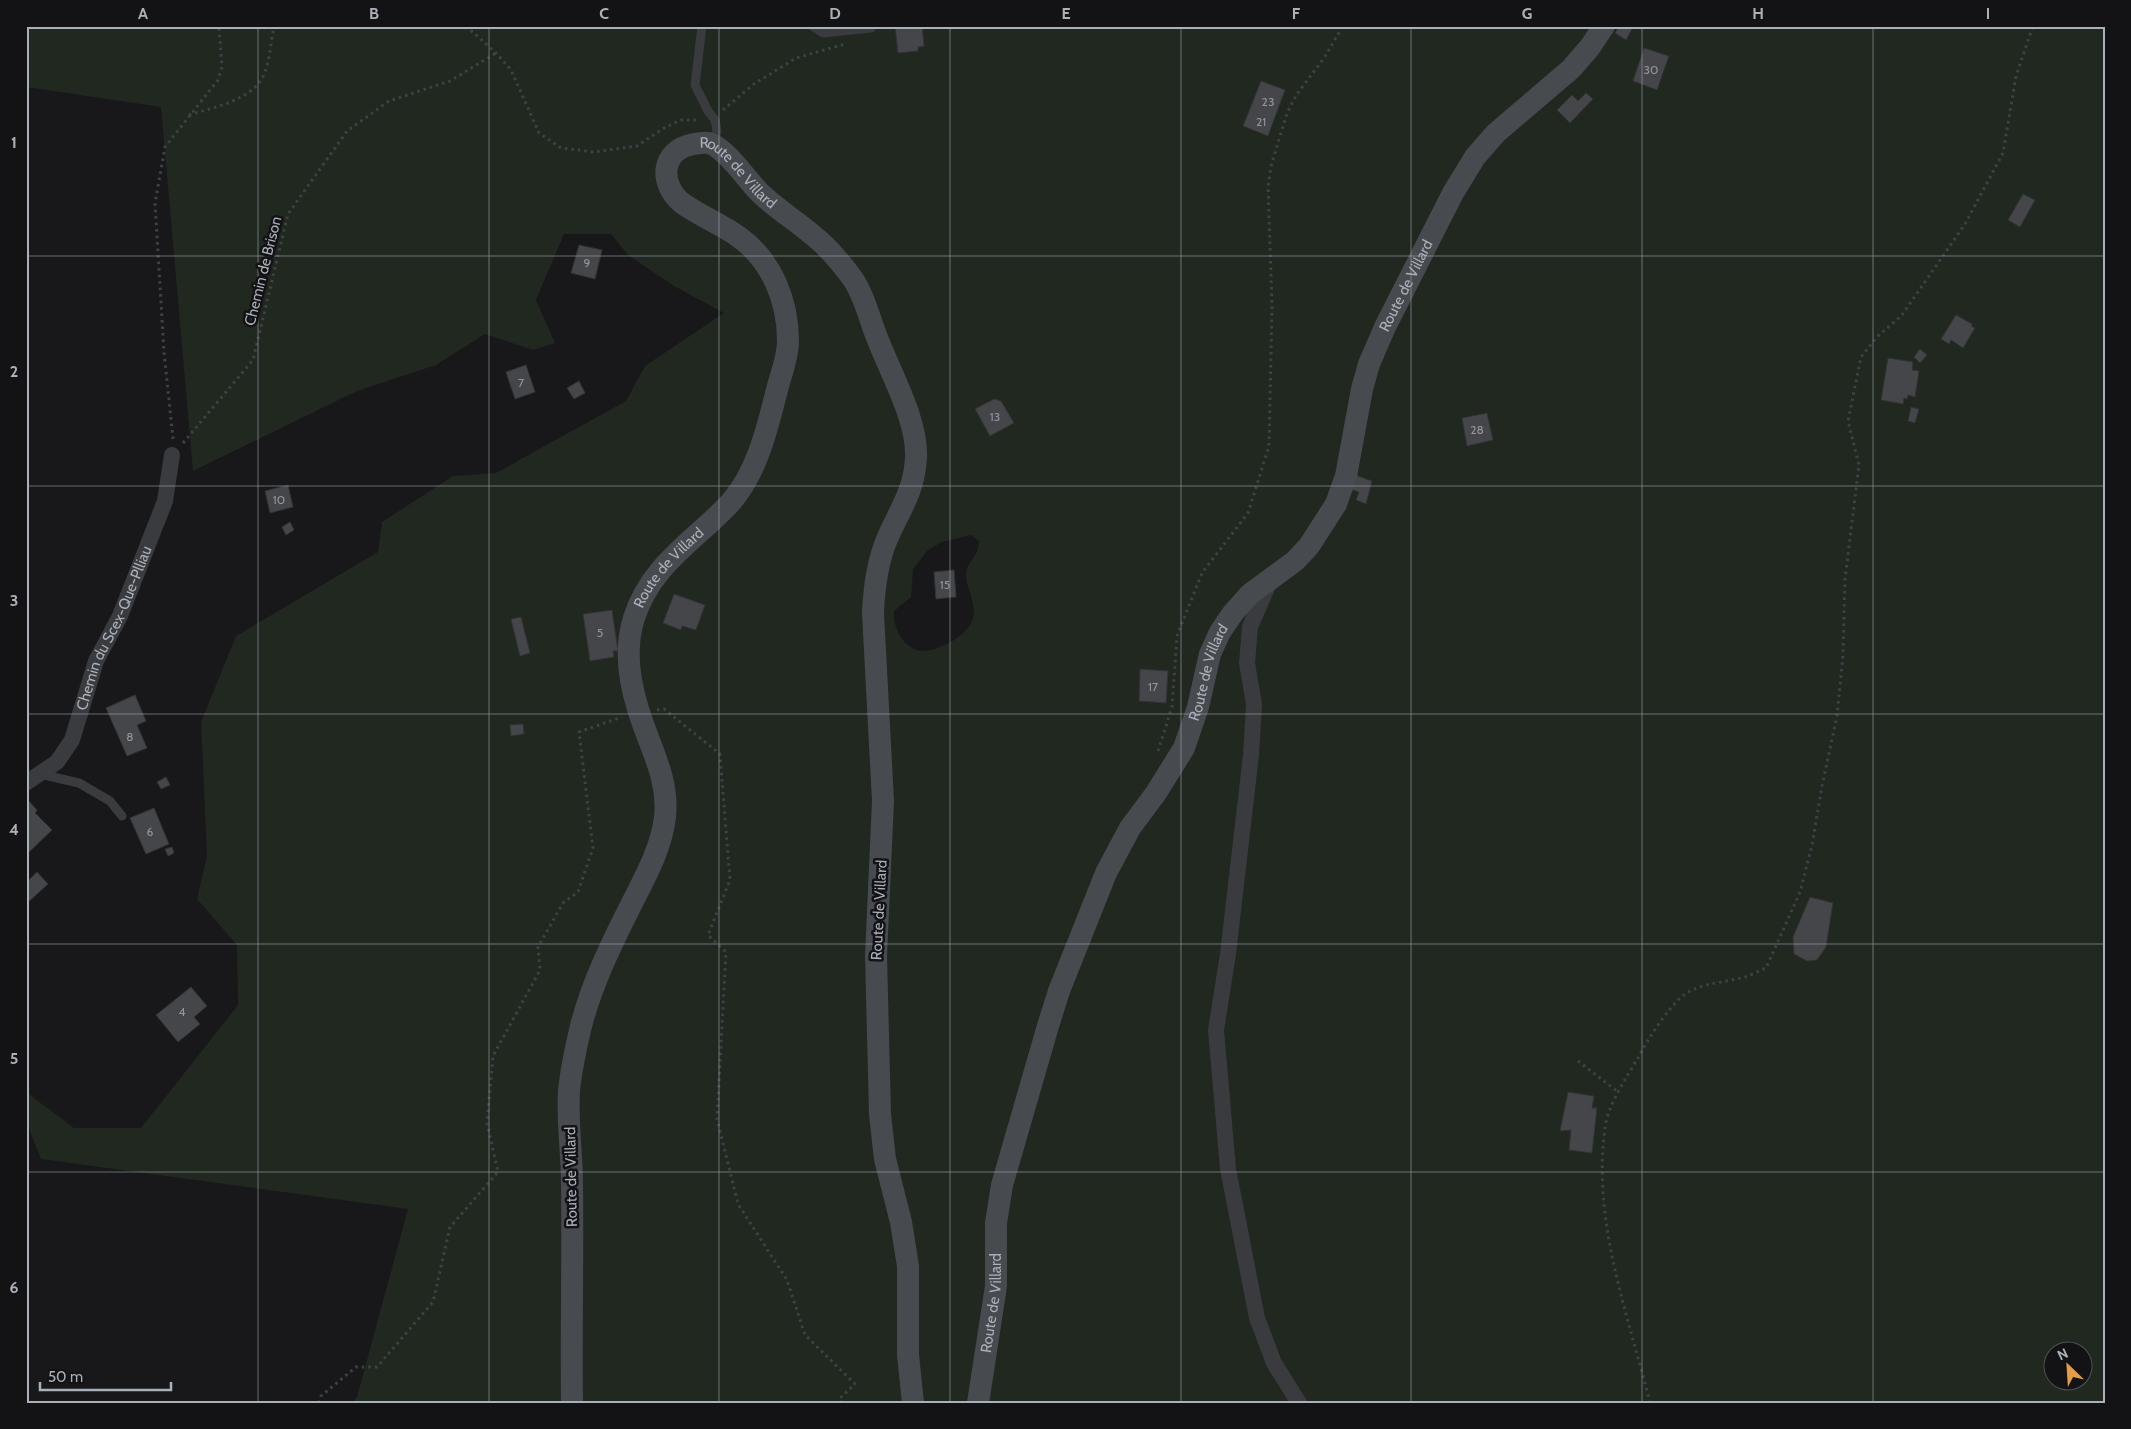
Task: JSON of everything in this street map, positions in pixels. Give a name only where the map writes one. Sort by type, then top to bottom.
[{"type":"street","name":"Route de Villard","points":[[978,1403],[996,1286],[996,1223],[1002,1185],[1060,991],[1103,880],[1130,828],[1176,762],[1190,734],[1210,654],[1220,632],[1240,604],[1294,561],[1309,546],[1336,504],[1346,476],[1362,389],[1369,364],[1385,327],[1457,187],[1475,157],[1496,133],[1571,69],[1590,47],[1604,26]]},
{"type":"street","name":"Route de Villard","points":[[572,1403],[572,1184],[569,1090],[581,1025],[602,965],[649,870],[661,836],[665,813],[661,772],[639,713],[630,678],[628,653],[631,630],[637,610],[664,566],[731,501],[746,480],[757,457],[769,420],[788,346],[787,326],[782,301],[774,278],[762,258],[738,236],[675,198],[669,186],[666,171],[667,163],[676,152],[688,145],[701,143],[714,145],[721,150],[761,193],[829,250],[855,283],[862,296],[906,409],[916,442],[912,487],[888,537],[880,560],[873,613],[883,801],[876,956],[880,1114],[885,1159],[901,1222],[908,1266],[908,1355],[913,1403]]},
{"type":"street","name":"Chemin du Scex-Que-Plliau","points":[[30,777],[56,762],[72,740],[96,661],[120,616],[165,501],[172,455]]},
{"type":"street","name":"Route de Villard","points":[[1270,579],[1250,627],[1247,663],[1254,704],[1251,755],[1228,954],[1216,1030],[1228,1169],[1257,1318],[1274,1363],[1299,1403]]},
{"type":"lane","points":[[702,26],[695,85],[708,111],[715,120],[717,131],[714,145]]},
{"type":"lane","points":[[812,26],[823,33],[871,27]]},
{"type":"lane","points":[[30,777],[79,783],[110,801],[122,816]]},
{"type":"path","points":[[172,455],[174,436],[164,352],[155,203],[165,147],[218,80],[222,67],[219,26]]},
{"type":"path","points":[[188,116],[237,99],[255,88],[265,73],[274,26]]},
{"type":"path","points":[[466,26],[496,53],[511,70],[538,132],[561,148],[594,152],[637,146],[664,128],[681,120],[715,120],[724,108],[754,84],[796,58],[840,47],[871,27]]},
{"type":"path","points":[[1156,757],[1172,707],[1178,636],[1202,573],[1248,513],[1269,446],[1272,306],[1268,186],[1271,166],[1287,114],[1297,94],[1324,58],[1343,26]]},
{"type":"path","points":[[1650,1403],[1612,1256],[1604,1205],[1605,1126],[1618,1092],[1644,1047],[1667,1014],[1684,995],[1713,983],[1742,978],[1766,968],[1800,892],[1812,845],[1837,716],[1843,655],[1845,579],[1859,465],[1848,421],[1861,357],[1902,314],[1965,224],[2003,152],[2016,76],[2033,26]]},
{"type":"path","name":"Chemin de Brison","points":[[172,455],[253,360],[288,214],[347,131],[389,102],[450,82],[496,53]]},
{"type":"path","points":[[319,1403],[321,1396],[356,1367],[377,1367],[433,1302],[450,1227],[498,1172],[487,1123],[494,1056],[540,970],[538,947],[563,903],[578,892],[593,848],[579,732],[629,714],[664,709],[720,754],[730,880],[708,935],[726,952],[717,1119],[738,1204],[787,1280],[805,1336],[856,1384],[839,1399],[841,1403]]},
{"type":"path","points":[[1578,1061],[1618,1092]]},
{"type":"shaded area","points":[[26,26],[2105,26],[2105,1403],[352,1403],[357,1397],[408,1209],[41,1159],[26,1121],[26,1092],[74,1128],[141,1128],[238,1005],[237,945],[197,899],[207,856],[201,722],[236,636],[378,552],[382,522],[453,476],[496,473],[626,401],[645,366],[724,313],[674,286],[628,255],[611,234],[564,234],[536,300],[555,343],[533,350],[485,334],[436,365],[357,391],[193,471],[161,107],[26,87]],"holes":[[[971,535],[979,541],[977,551],[968,566],[966,576],[974,610],[972,621],[963,633],[938,648],[921,651],[909,646],[898,633],[894,611],[911,597],[913,569],[928,550],[942,542]]]},
{"type":"building","points":[[895,26],[922,26],[924,46],[918,47],[918,51],[898,53]]},
{"type":"building","points":[[1619,26],[1633,27],[1626,40],[1615,33]]},
{"type":"building","points":[[1644,48],[1669,56],[1657,90],[1633,81]]},
{"type":"building","points":[[1261,81],[1285,90],[1268,136],[1243,126]]},
{"type":"building","points":[[1586,93],[1593,99],[1570,123],[1557,110],[1572,95],[1578,101]]},
{"type":"building","points":[[2023,194],[2035,200],[2020,227],[2008,220]]},
{"type":"building","points":[[579,245],[602,250],[595,279],[571,273]]},
{"type":"building","points":[[1956,315],[1972,324],[1971,326],[1975,328],[1963,348],[1951,340],[1949,344],[1941,339]]},
{"type":"building","points":[[1920,349],[1927,355],[1920,363],[1914,357]]},
{"type":"building","points":[[1888,358],[1913,362],[1912,370],[1919,371],[1915,397],[1908,395],[1907,399],[1904,398],[1903,404],[1881,400]]},
{"type":"building","points":[[526,365],[535,392],[515,399],[506,372]]},
{"type":"building","points":[[579,381],[585,393],[574,399],[567,388]]},
{"type":"building","points":[[994,399],[1001,401],[1014,423],[990,436],[975,409]]},
{"type":"building","points":[[1911,407],[1919,409],[1915,423],[1908,421]]},
{"type":"building","points":[[1487,413],[1493,440],[1467,446],[1462,418]]},
{"type":"building","points":[[1355,475],[1372,481],[1366,504],[1356,500],[1359,492],[1350,489]]},
{"type":"building","points":[[288,485],[293,507],[270,513],[265,491]]},
{"type":"building","points":[[290,522],[294,530],[286,535],[282,527]]},
{"type":"building","points":[[954,570],[956,597],[936,599],[934,572]]},
{"type":"building","points":[[674,594],[705,605],[696,630],[682,626],[681,630],[663,623]]},
{"type":"building","points":[[612,610],[618,651],[613,651],[614,657],[590,661],[583,614]]},
{"type":"building","points":[[521,617],[530,653],[520,656],[511,619]]},
{"type":"building","points":[[1140,669],[1168,671],[1166,703],[1139,701]]},
{"type":"building","points":[[135,695],[146,721],[137,725],[147,748],[127,756],[106,708]]},
{"type":"building","points":[[523,724],[524,734],[511,736],[510,725]]},
{"type":"building","points":[[166,777],[170,785],[161,789],[157,782]]},
{"type":"building","points":[[26,798],[37,810],[35,813],[52,830],[28,853]]},
{"type":"building","points":[[154,808],[169,844],[146,854],[130,818]]},
{"type":"building","points":[[172,847],[174,853],[168,856],[165,849]]},
{"type":"building","points":[[37,872],[48,884],[26,904],[26,880],[28,881]]},
{"type":"building","points":[[1810,897],[1833,903],[1826,947],[1817,960],[1807,961],[1794,954],[1793,937]]},
{"type":"building","points":[[191,987],[207,1006],[194,1017],[200,1024],[178,1042],[156,1015]]},
{"type":"building","points":[[1568,1092],[1594,1096],[1592,1108],[1597,1108],[1592,1153],[1569,1150],[1571,1130],[1560,1131]]}]
